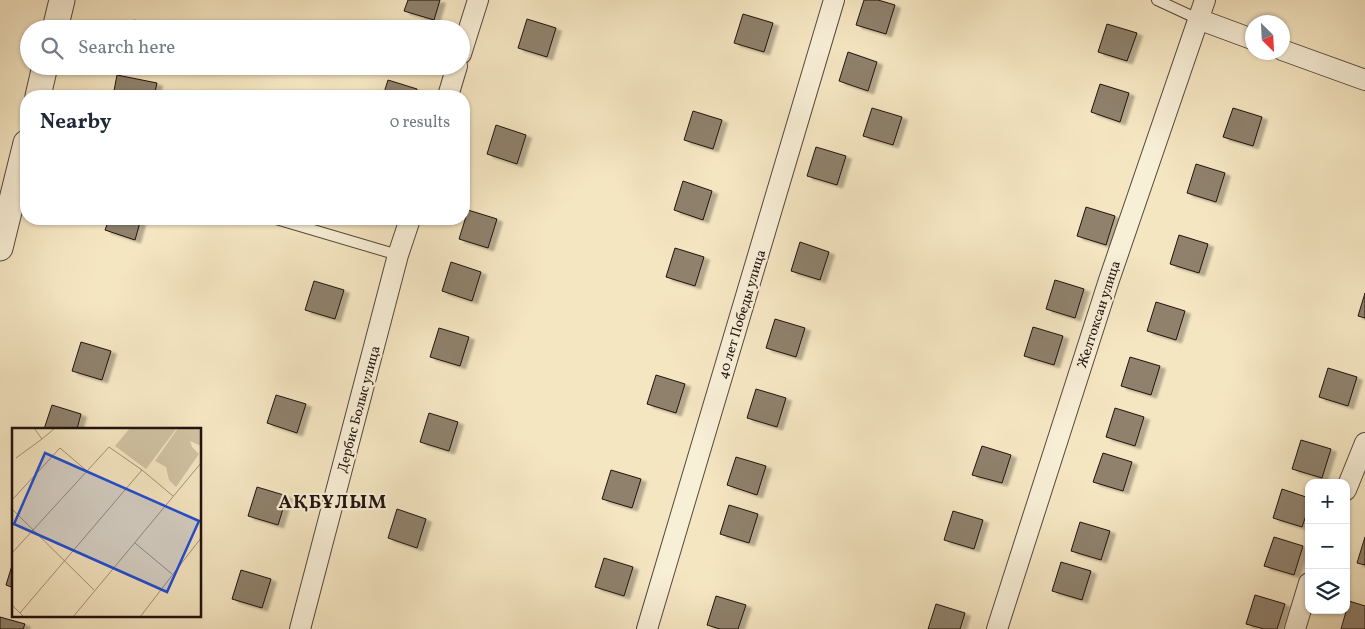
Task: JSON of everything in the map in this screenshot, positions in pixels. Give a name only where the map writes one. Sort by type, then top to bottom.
[{"type":"street","points":[[57,20],[62,0]]},
{"type":"street","points":[[470,25],[478,0]]},
{"type":"street","name":"40 лет Победы улица","points":[[647,629],[834,0]]},
{"type":"street","points":[[1202,9],[1245,35]]},
{"type":"street","name":"Желтоксан улица","points":[[996,629],[1106,289],[1202,9]]},
{"type":"street","points":[[1290,53],[1365,80]]},
{"type":"street","points":[[40,90],[44,75]]},
{"type":"street","points":[[450,90],[454,75]]},
{"type":"street","points":[[0,248],[20,168]]},
{"type":"street","name":"Дербис Болыс улица","points":[[300,629],[398,255],[408,225]]},
{"type":"street","points":[[1350,480],[1365,443]]},
{"type":"street","points":[[1295,629],[1305,596]]},
{"type":"lane","points":[[1156,0],[1202,9]]},
{"type":"lane","points":[[296,225],[398,255]]},
{"type":"building","points":[[408,0],[440,0],[434,20],[404,11]]},
{"type":"building","points":[[864,0],[878,0],[895,5],[886,34],[856,25]]},
{"type":"building","points":[[743,14],[773,23],[764,52],[734,43]]},
{"type":"building","points":[[527,19],[556,28],[547,57],[518,48]]},
{"type":"building","points":[[1107,24],[1137,33],[1127,61],[1098,52]]},
{"type":"building","points":[[848,52],[877,62],[868,91],[839,81]]},
{"type":"building","points":[[117,75],[157,83],[155,90],[114,90]]},
{"type":"building","points":[[388,80],[417,89],[417,90],[385,90]]},
{"type":"building","points":[[1100,84],[1129,93],[1120,122],[1091,112]]},
{"type":"building","points":[[872,108],[902,117],[893,145],[863,136]]},
{"type":"building","points":[[1233,108],[1262,117],[1253,146],[1223,137]]},
{"type":"building","points":[[693,111],[722,120],[713,149],[684,140]]},
{"type":"building","points":[[496,125],[526,135],[517,164],[487,154]]},
{"type":"building","points":[[816,147],[846,156],[837,185],[807,176]]},
{"type":"building","points":[[1196,164],[1225,173],[1216,202],[1187,193]]},
{"type":"building","points":[[683,181],[712,191],[703,220],[674,210]]},
{"type":"building","points":[[1086,207],[1115,216],[1106,245],[1077,236]]},
{"type":"building","points":[[470,211],[497,219],[488,248],[459,239],[463,225],[470,225]]},
{"type":"building","points":[[107,225],[139,225],[135,240],[105,230]]},
{"type":"building","points":[[1179,235],[1208,244],[1199,273],[1170,264]]},
{"type":"building","points":[[800,242],[829,252],[820,280],[791,271]]},
{"type":"building","points":[[675,248],[704,257],[695,286],[666,277]]},
{"type":"building","points":[[451,262],[481,272],[472,301],[442,291]]},
{"type":"building","points":[[1055,280],[1084,289],[1075,318],[1046,309]]},
{"type":"building","points":[[314,281],[344,290],[335,319],[305,310]]},
{"type":"building","points":[[1365,293],[1365,318],[1358,316]]},
{"type":"building","points":[[1156,302],[1185,311],[1176,340],[1147,331]]},
{"type":"building","points":[[775,319],[805,328],[796,357],[766,348]]},
{"type":"building","points":[[1033,327],[1063,336],[1054,365],[1024,356]]},
{"type":"building","points":[[439,328],[469,337],[460,366],[430,357]]},
{"type":"building","points":[[81,342],[111,351],[102,380],[72,371]]},
{"type":"building","points":[[1130,357],[1160,366],[1151,395],[1121,386]]},
{"type":"building","points":[[1328,368],[1357,377],[1348,406],[1319,397]]},
{"type":"building","points":[[656,375],[685,384],[676,413],[647,404]]},
{"type":"building","points":[[756,389],[786,398],[777,427],[747,418]]},
{"type":"building","points":[[276,395],[306,404],[297,433],[267,423]]},
{"type":"building","points":[[52,405],[81,414],[77,428],[44,428]]},
{"type":"building","points":[[1115,408],[1144,417],[1135,446],[1106,437]]},
{"type":"building","points":[[429,413],[458,422],[449,451],[420,442]]},
{"type":"building","points":[[1301,440],[1331,449],[1322,478],[1292,469]]},
{"type":"building","points":[[982,446],[1011,455],[1002,483],[972,475]]},
{"type":"building","points":[[1103,453],[1132,462],[1123,491],[1093,482]]},
{"type":"building","points":[[736,457],[766,466],[757,495],[727,485]]},
{"type":"building","points":[[611,470],[641,479],[632,508],[602,499]]},
{"type":"building","points":[[257,487],[287,496],[278,525],[248,516]]},
{"type":"building","points":[[1282,489],[1305,497],[1305,518],[1302,527],[1273,518]]},
{"type":"building","points":[[729,505],[758,514],[749,543],[720,534]]},
{"type":"building","points":[[397,509],[426,519],[417,548],[388,538]]},
{"type":"building","points":[[953,511],[983,520],[974,549],[944,540]]},
{"type":"building","points":[[1080,522],[1110,531],[1101,560],[1071,551]]},
{"type":"building","points":[[1274,537],[1303,546],[1294,575],[1264,566]]},
{"type":"building","points":[[1365,537],[1365,565],[1357,563]]},
{"type":"building","points":[[604,558],[633,567],[624,596],[595,587]]},
{"type":"building","points":[[1061,562],[1091,571],[1082,600],[1052,591]]},
{"type":"building","points":[[12,566],[12,587],[6,585]]},
{"type":"building","points":[[241,570],[271,579],[262,608],[232,599]]},
{"type":"building","points":[[1255,595],[1285,604],[1277,629],[1264,629],[1246,624]]},
{"type":"building","points":[[716,596],[746,605],[738,629],[720,629],[707,625]]},
{"type":"building","points":[[1350,601],[1365,606],[1365,629],[1341,629],[1345,614],[1350,614]]},
{"type":"building","points":[[936,604],[965,613],[960,629],[928,629]]},
{"type":"building","points":[[0,617],[25,624],[23,629],[0,629]]},
{"type":"district","name":"АҚБҰЛЫМ","points":[[333,501]]}]
